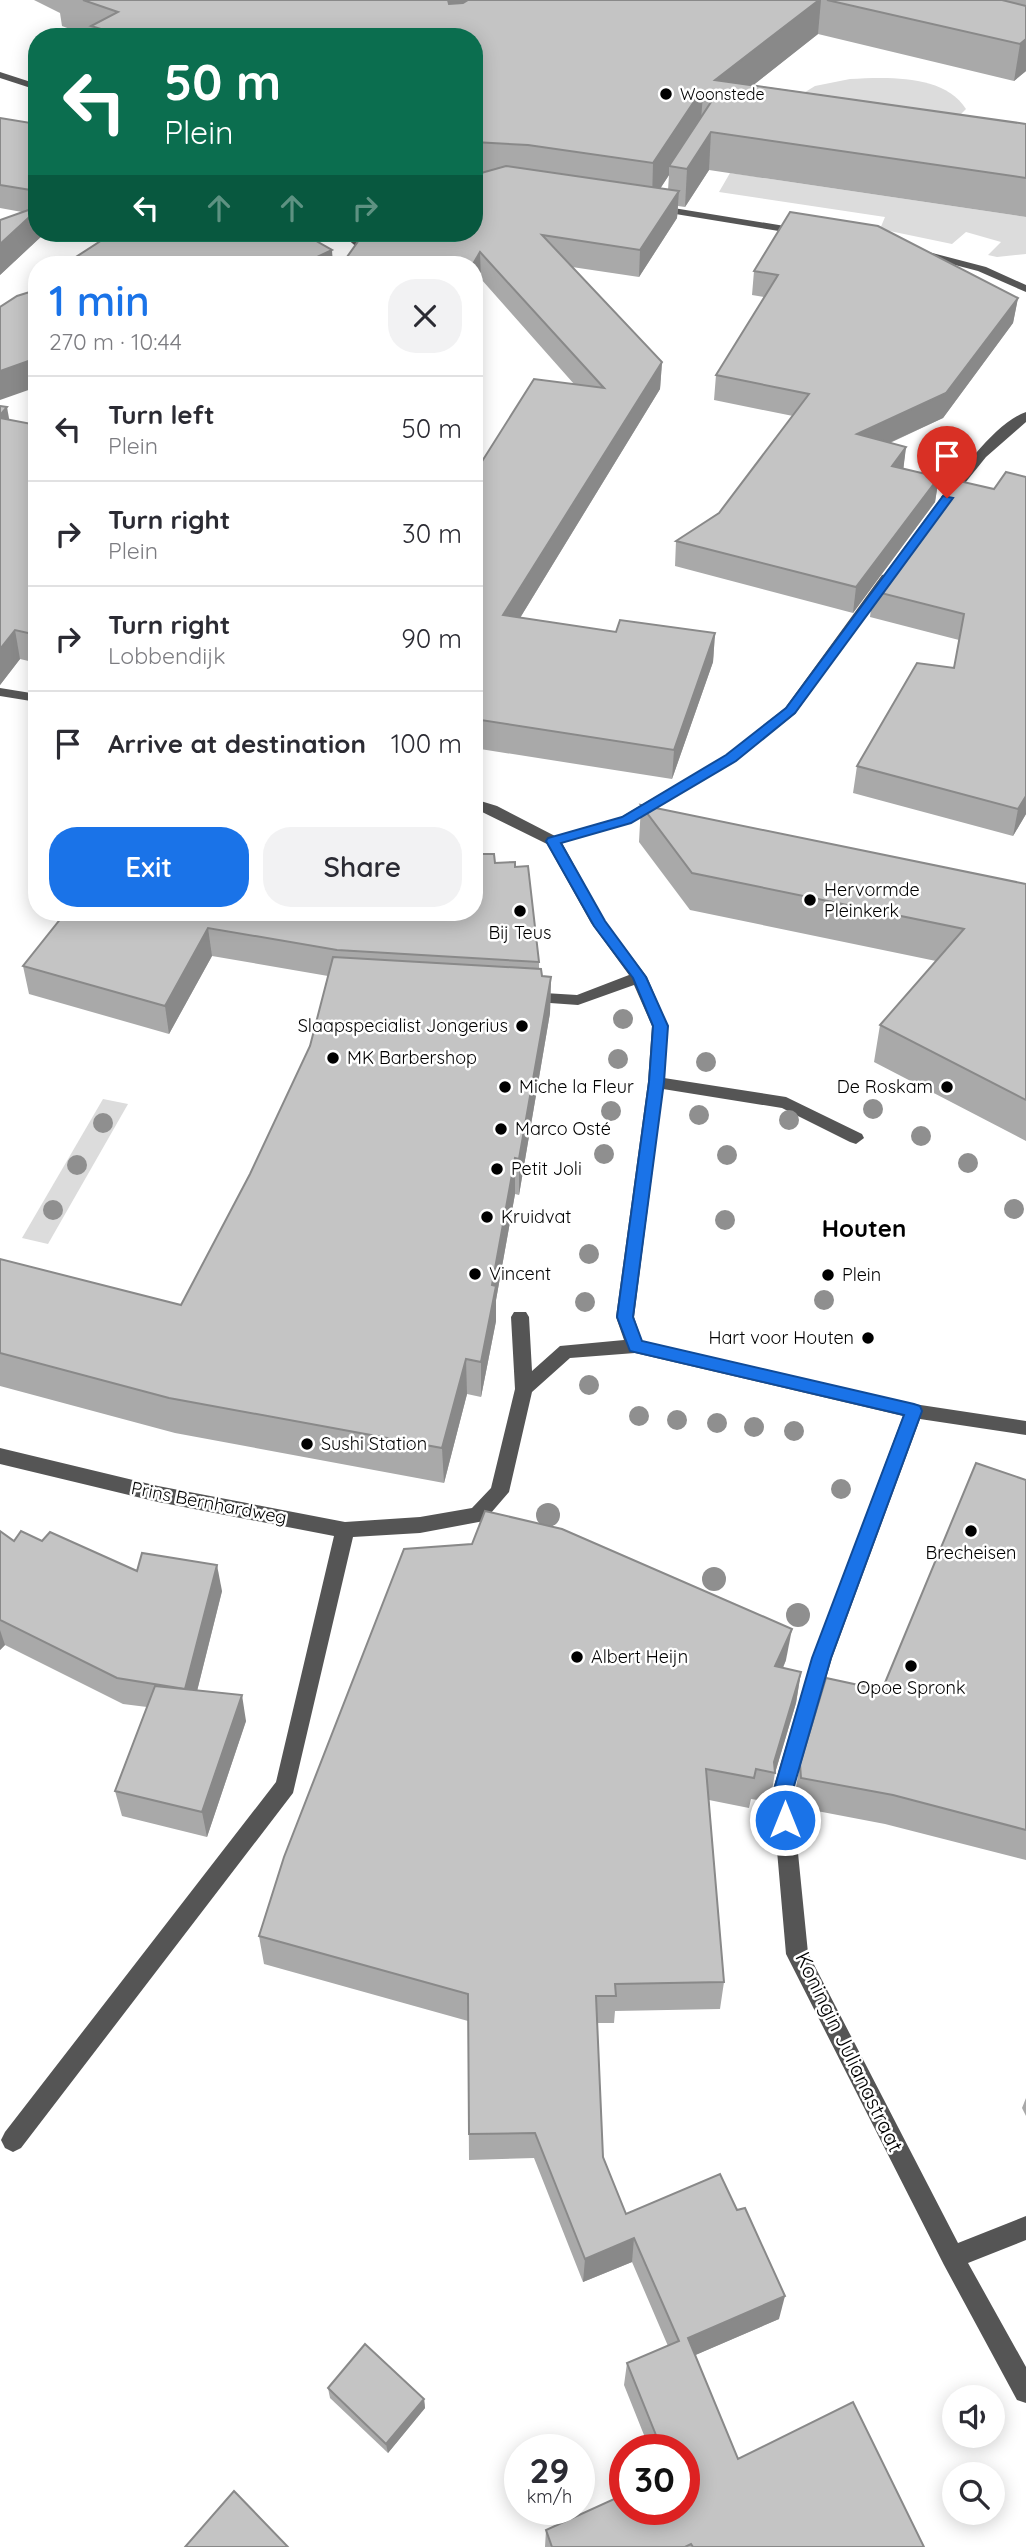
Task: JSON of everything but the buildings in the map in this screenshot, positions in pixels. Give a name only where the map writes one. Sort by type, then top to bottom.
[{"type":"street","points":[[0,75],[28,84]]},
{"type":"street","points":[[643,206],[658,204],[820,234]]},
{"type":"street","points":[[356,242],[373,256]]},
{"type":"street","points":[[899,248],[982,269],[1026,289]]},
{"type":"street","points":[[937,512],[978,457],[1005,430],[1026,416]]},
{"type":"street","points":[[553,841],[626,820],[731,758],[790,711],[895,567]]},
{"type":"street","points":[[0,692],[28,697]]},
{"type":"street","points":[[483,806],[553,841],[599,923],[639,977],[660,1026],[656,1082],[625,1317],[635,1346]]},
{"type":"street","points":[[512,996],[578,1000],[639,977]]},
{"type":"street","points":[[656,1082],[786,1102],[856,1138]]},
{"type":"street","points":[[520,1317],[524,1389]]},
{"type":"street","points":[[524,1389],[566,1351],[635,1346],[914,1411],[1026,1428]]},
{"type":"street","name":"Prins Bernhardweg","points":[[0,1456],[159,1494],[345,1530],[420,1525],[477,1515],[500,1492],[524,1389]]},
{"type":"street","name":"Koningin Julianastraat","points":[[914,1411],[821,1658],[782,1793],[796,1954],[953,2257],[1026,2391]]},
{"type":"street","points":[[13,2140],[286,1786],[345,1530]]},
{"type":"street","points":[[953,2257],[1026,2228]]},
{"type":"shaded area","points":[[850,79],[914,80],[944,89],[966,109],[956,119],[794,99],[815,86]]},
{"type":"shaded area","points":[[730,173],[1026,217],[1026,254],[997,257],[988,255],[1001,242],[966,232],[952,244],[880,229],[885,217],[719,192]]},
{"type":"shaded area","points":[[103,1099],[128,1104],[48,1244],[22,1238]]},
{"type":"place","name":"Woonstede","points":[[666,94]]},
{"type":"place","name":"Hervormde Pleinkerk","points":[[810,900]]},
{"type":"place","name":"Bij Teus","points":[[520,911]]},
{"type":"place","name":"Slaapspecialist Jongerius","points":[[522,1026]]},
{"type":"place","name":"MK Barbershop","points":[[333,1058]]},
{"type":"place","name":"Miche la Fleur","points":[[505,1087]]},
{"type":"place","name":"De Roskam","points":[[947,1087]]},
{"type":"place","name":"Marco Osté","points":[[501,1129]]},
{"type":"place","name":"Petit Joli","points":[[497,1169]]},
{"type":"place","name":"Kruidvat","points":[[487,1217]]},
{"type":"place","name":"Vincent","points":[[475,1274]]},
{"type":"place","name":"Plein","points":[[828,1275]]},
{"type":"place","name":"Hart voor Houten","points":[[868,1338]]},
{"type":"place","name":"Sushi Station","points":[[307,1444]]},
{"type":"place","name":"Brecheisen","points":[[971,1531]]},
{"type":"place","name":"Albert Heijn","points":[[577,1657]]},
{"type":"place","name":"Opoe Spronk","points":[[911,1666]]},
{"type":"district","name":"Houten","points":[[864,1229]]},
{"type":"route","points":[[785,1820],[782,1793],[821,1658],[914,1411],[635,1346],[625,1317],[656,1082],[660,1026],[639,977],[599,923],[553,841],[626,820],[731,758],[790,711],[947,498]]}]
